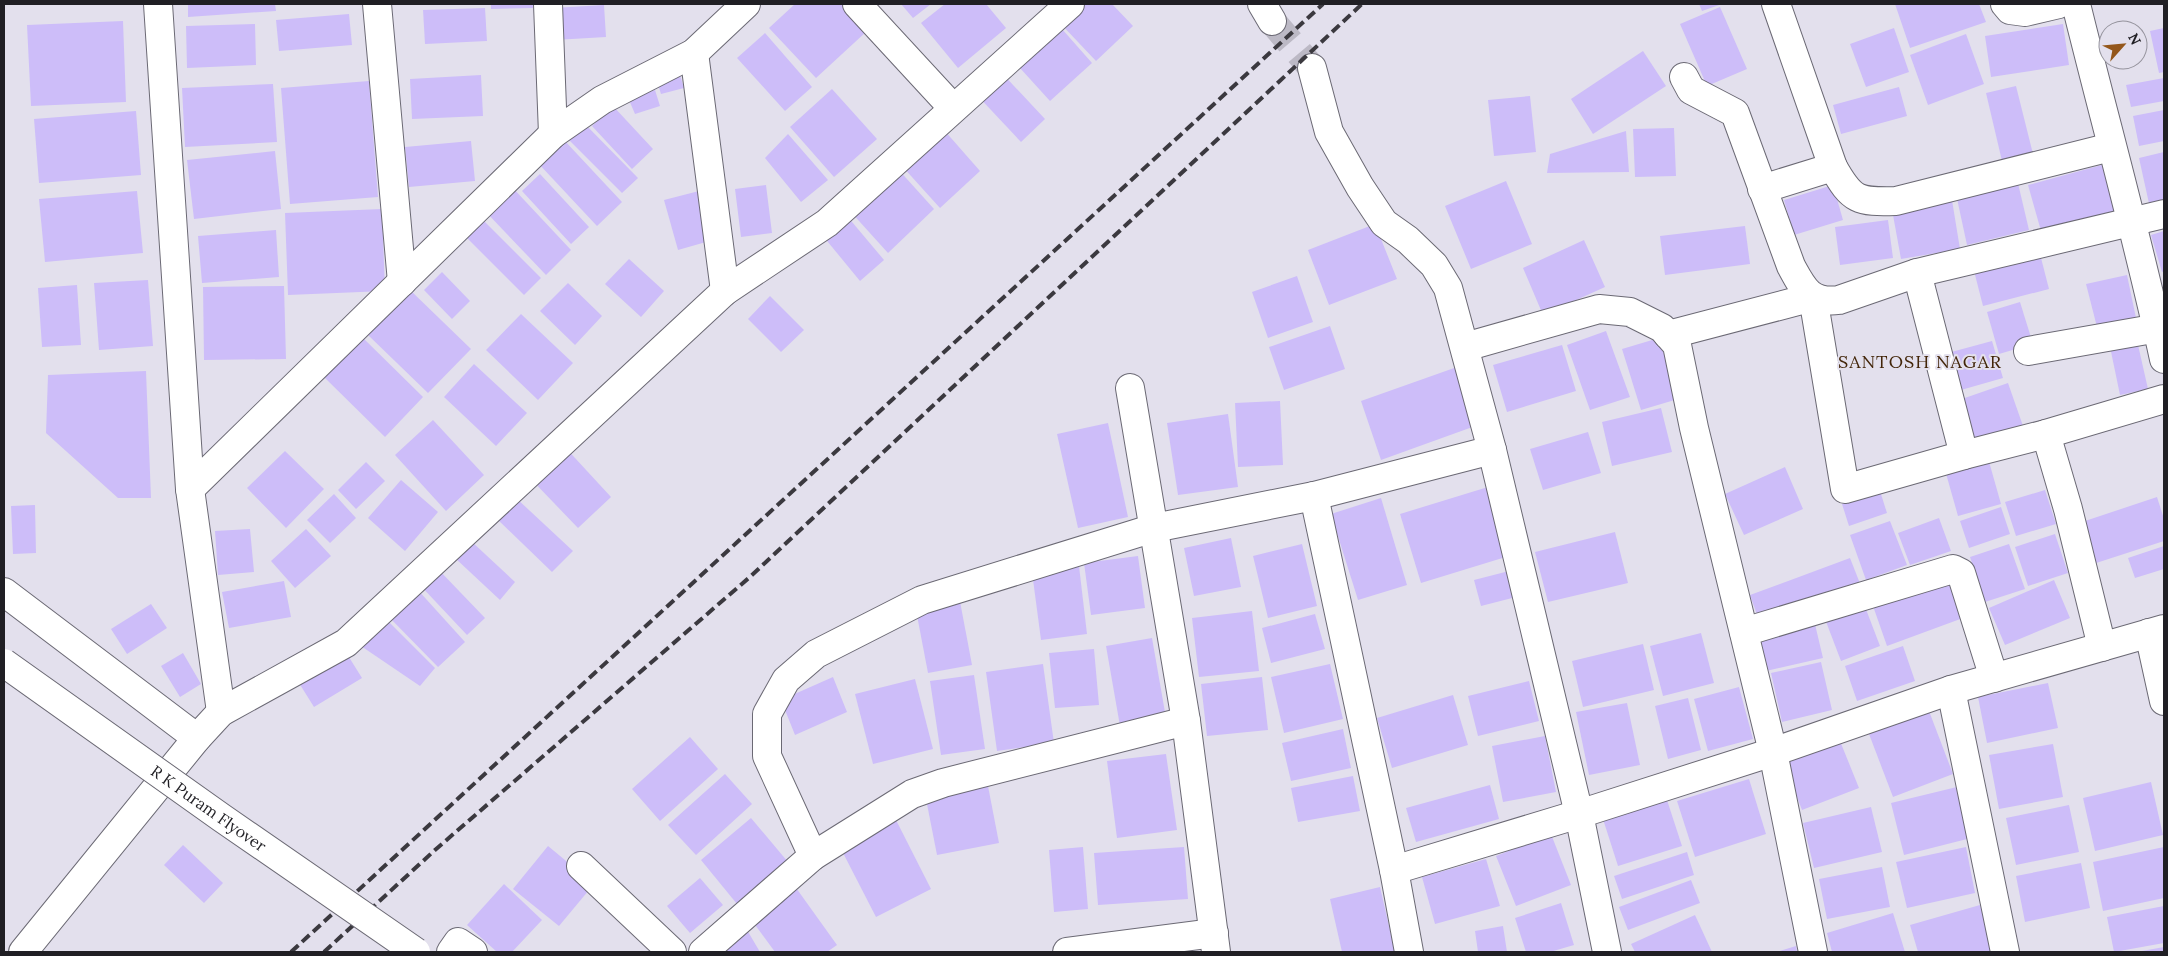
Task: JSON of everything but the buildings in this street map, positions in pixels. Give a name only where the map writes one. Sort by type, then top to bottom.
[{"type":"street","points":[[158,4],[190,489],[221,712]]},
{"type":"street","points":[[377,4],[402,282]]},
{"type":"street","points":[[548,4],[553,134]]},
{"type":"street","points":[[190,489],[553,134],[602,100],[694,53],[746,4]]},
{"type":"street","points":[[857,4],[953,108]]},
{"type":"street","points":[[24,952],[221,712],[346,643],[725,291],[826,224],[1070,4]]},
{"type":"street","points":[[1776,4],[1833,167],[1846,189],[1857,198],[1876,202],[1896,202],[2111,147]]},
{"type":"street","points":[[2004,4],[2010,10],[2025,12],[2059,4]]},
{"type":"street","points":[[2076,4],[2111,147],[2161,328],[2164,358]]},
{"type":"street","points":[[694,53],[725,291]]},
{"type":"street","points":[[1312,68],[1329,132],[1360,187],[1384,223],[1408,240],[1434,265],[1448,288],[1492,450],[1578,814],[1607,952]]},
{"type":"street","points":[[1684,77],[1691,90],[1735,113],[1791,266],[1801,284],[1813,297],[1826,302],[1839,300],[1917,273],[2164,214]]},
{"type":"street","points":[[1762,189],[1833,167]]},
{"type":"street","points":[[1917,273],[1964,455]]},
{"type":"street","points":[[1668,335],[1813,297]]},
{"type":"street","points":[[1813,297],[1845,489],[2046,434],[2164,399]]},
{"type":"street","points":[[1465,347],[1599,309],[1630,312],[1662,328],[1677,345],[1694,428],[1773,752],[1813,952]]},
{"type":"street","points":[[2028,351],[2161,328]]},
{"type":"street","points":[[1075,952],[1215,943],[1186,721],[1130,388]]},
{"type":"street","points":[[2046,434],[2068,509],[2102,647]]},
{"type":"street","points":[[812,856],[766,756],[767,714],[786,680],[816,654],[922,600],[1154,528],[1314,496],[1492,450]]},
{"type":"street","points":[[1314,496],[1410,952]]},
{"type":"street","points":[[1744,632],[1953,569],[1961,573],[1994,678]]},
{"type":"street","points":[[4,592],[198,738]]},
{"type":"street","points":[[1394,870],[1773,752],[1950,690],[2156,631],[2164,701]]},
{"type":"street","name":"R K Puram Flyover","points":[[4,663],[222,818],[416,952]]},
{"type":"street","points":[[1950,690],[2005,952]]},
{"type":"street","points":[[703,952],[812,856],[912,794],[943,783],[1186,721]]},
{"type":"street","points":[[581,866],[672,952]]},
{"type":"street","points":[[451,952],[458,942],[473,952]]},
{"type":"tunnel","points":[[1272,21],[1312,68]]},
{"type":"railway","points":[[291,952],[1323,4]]},
{"type":"railway","points":[[324,952],[435,850],[751,576],[1362,4]]},
{"type":"district","name":"SANTOSH NAGAR","points":[[1920,361]]}]
